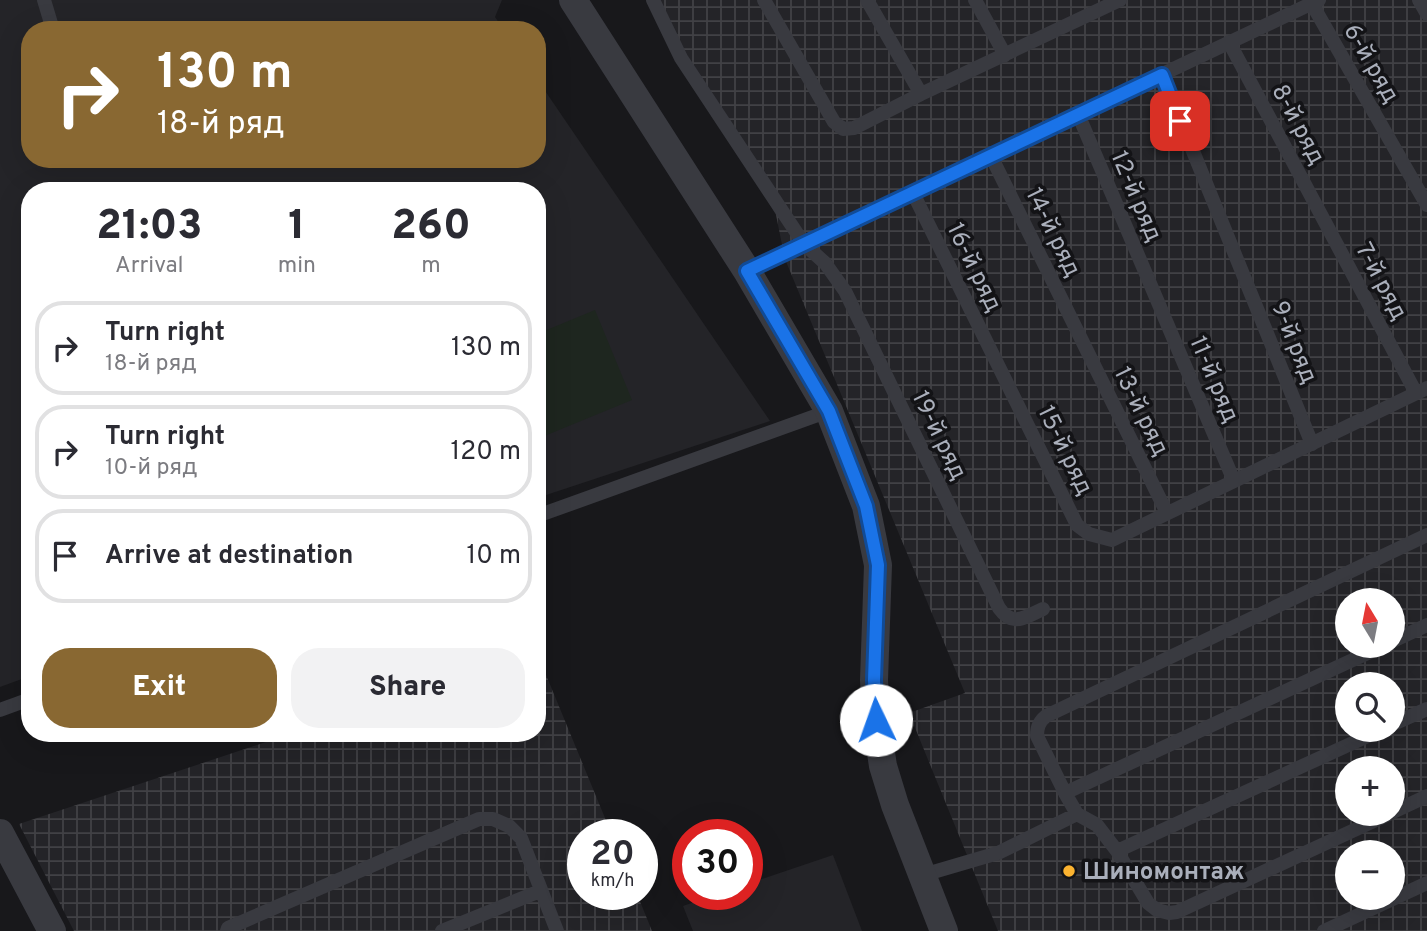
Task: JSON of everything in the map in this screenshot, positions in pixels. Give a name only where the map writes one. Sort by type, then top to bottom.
[{"type":"street","points":[[573,0],[747,271],[829,411],[866,506],[878,565],[874,680],[876,720],[883,766],[895,805],[944,931]]},
{"type":"street","points":[[0,832],[52,931]]},
{"type":"lane","points":[[44,0],[50,21]]},
{"type":"lane","points":[[653,0],[681,58],[804,244]]},
{"type":"lane","points":[[764,0],[834,122],[843,129],[854,128],[1005,55],[1091,6],[1120,0]]},
{"type":"lane","points":[[867,0],[921,94]]},
{"type":"lane","points":[[975,0],[1005,55]]},
{"type":"lane","points":[[1419,0],[1427,14]]},
{"type":"lane","points":[[747,271],[1315,2]]},
{"type":"lane","name":"6-й ряд","points":[[1315,2],[1427,205]]},
{"type":"lane","name":"8-й ряд","points":[[1230,42],[1328,228]]},
{"type":"lane","name":"9-й ряд","points":[[1162,75],[1312,444]]},
{"type":"lane","name":"12-й ряд","points":[[1079,114],[1155,295]]},
{"type":"lane","name":"14-й ряд","points":[[991,156],[1076,329]]},
{"type":"lane","name":"16-й ряд","points":[[913,192],[996,361]]},
{"type":"lane","name":"7-й ряд","points":[[1328,228],[1422,391]]},
{"type":"lane","name":"19-й ряд","points":[[804,244],[825,263],[845,291],[999,608],[1005,617],[1012,620],[1043,609]]},
{"type":"lane","name":"11-й ряд","points":[[1155,295],[1234,481]]},
{"type":"lane","name":"13-й ряд","points":[[1076,329],[1167,513]]},
{"type":"lane","name":"15-й ряд","points":[[996,361],[1077,525],[1089,534],[1112,540],[1167,513]]},
{"type":"lane","points":[[1167,513],[1422,391]]},
{"type":"lane","points":[[546,513],[829,411]]},
{"type":"lane","points":[[1363,826],[1177,912],[1157,910],[1148,903],[1117,851],[1097,825],[1077,814],[1037,736],[1040,721],[1427,535]]},
{"type":"lane","points":[[1405,635],[1427,625]]},
{"type":"lane","points":[[1065,793],[1357,658]]},
{"type":"lane","points":[[0,710],[21,702]]},
{"type":"lane","points":[[1405,719],[1427,709]]},
{"type":"lane","points":[[1117,851],[1355,742]]},
{"type":"lane","points":[[1405,806],[1427,796]]},
{"type":"lane","points":[[923,875],[998,853],[1077,814]]},
{"type":"lane","points":[[227,931],[228,928],[479,820],[493,819],[509,826],[521,838],[556,931]]},
{"type":"lane","points":[[1324,931],[1427,883]]},
{"type":"lane","points":[[442,931],[540,891]]},
{"type":"shaded area","points":[[0,0],[502,0],[495,17],[498,21],[21,21],[21,168],[546,168],[546,92],[770,421],[546,495],[546,182],[21,182],[21,679],[0,687]]},
{"type":"shaded area","points":[[656,0],[1427,0],[1427,931],[998,931],[909,713],[965,693],[785,259],[776,215]]},
{"type":"shaded area","points":[[595,310],[632,400],[546,435],[546,330]]},
{"type":"shaded area","points":[[546,675],[605,819],[567,819],[567,910],[643,910],[652,931],[74,931],[19,824],[266,742],[546,742]]},
{"type":"shaded area","points":[[833,855],[862,931],[693,931],[685,910],[763,910],[763,879]]},
{"type":"place","name":"Шиномонтаж","points":[[1069,871]]},
{"type":"route","points":[[876,720],[874,680],[878,565],[866,506],[829,411],[747,271],[1162,75],[1180,121]]}]
